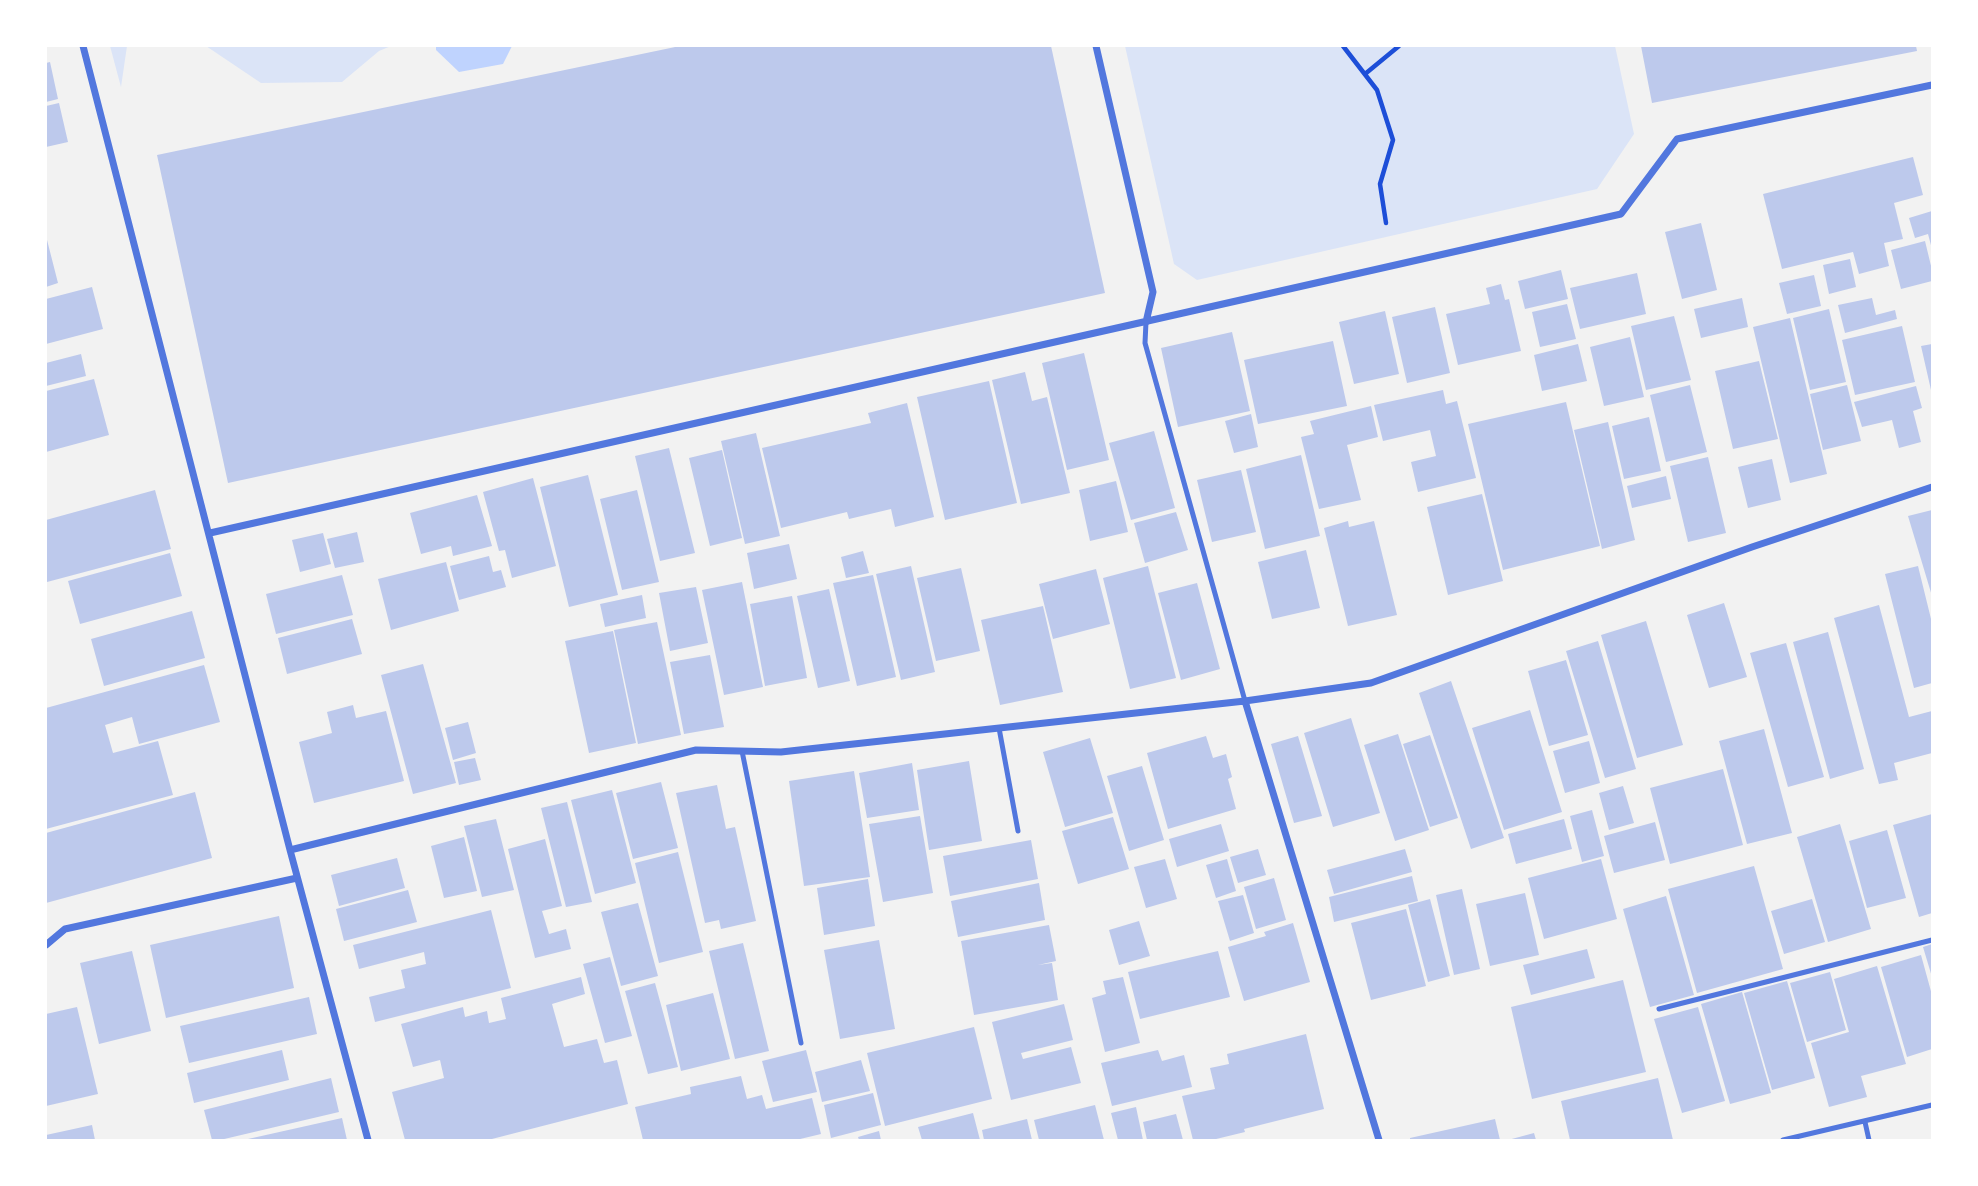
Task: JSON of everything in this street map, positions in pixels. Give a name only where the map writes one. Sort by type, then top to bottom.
[{"type":"street","points":[[83,46],[211,533],[297,878],[368,1140]]},
{"type":"street","points":[[1096,46],[1153,292],[1146,322]]},
{"type":"street","points":[[211,533],[1621,214],[1676,139],[1933,85]]},
{"type":"street","points":[[290,850],[696,750],[781,752],[1245,701],[1371,683],[1752,547],[1933,487]]},
{"type":"street","points":[[1245,701],[1379,1140]]},
{"type":"street","points":[[46,945],[65,929],[297,878]]},
{"type":"lane","points":[[1146,322],[1146,343],[1245,701]]},
{"type":"lane","points":[[999,727],[1017,831]]},
{"type":"lane","points":[[742,751],[801,1043]]},
{"type":"lane","points":[[1659,1009],[1933,940]]},
{"type":"lane","points":[[1783,1140],[1933,1105]]},
{"type":"lane","points":[[1865,1122],[1868,1140]]},
{"type":"path","points":[[1343,46],[1377,90],[1393,140],[1380,184],[1386,223]]},
{"type":"path","points":[[1365,74],[1399,46]]},
{"type":"shaded area","points":[[110,46],[127,46],[121,87]]},
{"type":"shaded area","points":[[206,46],[391,46],[379,51],[342,82],[261,83]]},
{"type":"shaded area","points":[[1125,46],[1615,46],[1634,134],[1597,189],[1197,280],[1174,264]]},
{"type":"water","points":[[436,46],[512,46],[503,64],[459,72],[436,50]]},
{"type":"building","points":[[680,46],[1051,46],[1105,293],[228,483],[157,155]]},
{"type":"building","points":[[1641,46],[1916,46],[1917,51],[1652,103]]},
{"type":"building","points":[[50,62],[58,99],[46,102],[46,63]]},
{"type":"building","points":[[59,103],[68,142],[46,147],[46,106]]},
{"type":"building","points":[[1913,157],[1923,195],[1894,203],[1903,239],[1884,243],[1889,266],[1859,274],[1853,252],[1782,269],[1763,194]]},
{"type":"building","points":[[1932,211],[1932,249],[1928,234],[1915,238],[1909,218]]},
{"type":"building","points":[[1701,223],[1717,290],[1682,299],[1665,232]]},
{"type":"building","points":[[46,236],[58,283],[46,287]]},
{"type":"building","points":[[1925,241],[1932,281],[1901,289],[1891,250]]},
{"type":"building","points":[[1850,259],[1856,287],[1829,294],[1823,265]]},
{"type":"building","points":[[1561,270],[1568,299],[1525,309],[1518,281]]},
{"type":"building","points":[[1637,273],[1646,314],[1580,329],[1570,288]]},
{"type":"building","points":[[1814,275],[1821,306],[1787,314],[1779,283]]},
{"type":"building","points":[[1501,284],[1505,300],[1509,299],[1521,351],[1458,365],[1446,314],[1490,304],[1486,288]]},
{"type":"building","points":[[92,287],[103,329],[46,344],[46,299]]},
{"type":"building","points":[[1742,298],[1748,327],[1701,338],[1694,309]]},
{"type":"building","points":[[1872,298],[1876,315],[1895,310],[1897,319],[1845,333],[1838,305]]},
{"type":"building","points":[[1567,304],[1576,339],[1540,347],[1532,312]]},
{"type":"building","points":[[1435,307],[1450,373],[1407,383],[1392,317]]},
{"type":"building","points":[[1829,309],[1846,382],[1810,390],[1793,318]]},
{"type":"building","points":[[1385,311],[1399,374],[1354,384],[1339,322]]},
{"type":"building","points":[[1674,316],[1691,380],[1646,390],[1631,326]]},
{"type":"building","points":[[1790,318],[1827,474],[1790,483],[1753,327]]},
{"type":"building","points":[[1902,326],[1915,382],[1855,395],[1842,340]]},
{"type":"building","points":[[1232,332],[1250,411],[1178,427],[1161,348]]},
{"type":"building","points":[[1630,337],[1644,397],[1604,406],[1590,347]]},
{"type":"building","points":[[1333,341],[1347,406],[1258,424],[1244,360]]},
{"type":"building","points":[[1578,344],[1587,381],[1542,391],[1534,355]]},
{"type":"building","points":[[1932,344],[1932,389],[1931,390],[1921,346]]},
{"type":"building","points":[[1084,353],[1109,460],[1067,470],[1042,363]]},
{"type":"building","points":[[81,354],[86,376],[46,386],[46,363]]},
{"type":"building","points":[[1759,361],[1778,439],[1733,449],[1715,371]]},
{"type":"building","points":[[1025,372],[1032,401],[1047,397],[1070,493],[1021,504],[992,380]]},
{"type":"building","points":[[94,379],[109,435],[46,452],[46,391]]},
{"type":"building","points":[[989,381],[1017,503],[945,520],[917,397]]},
{"type":"building","points":[[1690,385],[1707,452],[1666,462],[1650,395]]},
{"type":"building","points":[[1847,385],[1861,441],[1823,450],[1810,394]]},
{"type":"building","points":[[1916,386],[1922,408],[1913,411],[1921,442],[1899,448],[1892,420],[1862,427],[1854,402]]},
{"type":"building","points":[[1443,390],[1446,404],[1457,401],[1476,478],[1418,492],[1411,462],[1436,456],[1430,430],[1383,441],[1374,405]]},
{"type":"building","points":[[1566,402],[1600,546],[1503,570],[1468,424]]},
{"type":"building","points":[[907,403],[934,517],[895,527],[891,509],[849,519],[847,512],[781,528],[762,448],[871,423],[868,413]]},
{"type":"building","points":[[1371,406],[1378,437],[1347,445],[1361,500],[1319,509],[1301,437],[1314,434],[1310,421]]},
{"type":"building","points":[[1251,414],[1258,447],[1234,453],[1225,421]]},
{"type":"building","points":[[1649,417],[1661,471],[1624,479],[1612,426]]},
{"type":"building","points":[[1608,422],[1635,540],[1602,549],[1574,430]]},
{"type":"building","points":[[1154,431],[1175,508],[1131,520],[1109,443]]},
{"type":"building","points":[[756,433],[780,536],[745,544],[721,441]]},
{"type":"building","points":[[669,448],[695,553],[660,561],[635,456]]},
{"type":"building","points":[[722,450],[742,538],[710,546],[689,458]]},
{"type":"building","points":[[1301,455],[1320,536],[1265,549],[1246,469]]},
{"type":"building","points":[[1708,457],[1726,533],[1688,542],[1670,466]]},
{"type":"building","points":[[1772,459],[1781,500],[1748,508],[1738,467]]},
{"type":"building","points":[[1241,470],[1256,532],[1212,542],[1197,480]]},
{"type":"building","points":[[588,475],[618,595],[569,607],[540,487]]},
{"type":"building","points":[[1666,476],[1671,499],[1632,508],[1627,486]]},
{"type":"building","points":[[533,478],[556,566],[512,578],[505,550],[499,551],[483,492]]},
{"type":"building","points":[[1116,481],[1128,532],[1090,541],[1079,490]]},
{"type":"building","points":[[155,490],[171,549],[47,582],[46,520]]},
{"type":"building","points":[[637,490],[659,582],[622,590],[600,499]]},
{"type":"building","points":[[1482,494],[1503,581],[1448,595],[1427,507]]},
{"type":"building","points":[[477,495],[492,546],[453,556],[451,546],[421,554],[410,513]]},
{"type":"building","points":[[1932,510],[1932,596],[1908,516]]},
{"type":"building","points":[[1176,512],[1188,550],[1145,563],[1134,523]]},
{"type":"building","points":[[1348,521],[1349,527],[1374,521],[1397,615],[1348,626],[1324,528]]},
{"type":"building","points":[[357,532],[364,562],[335,568],[327,539]]},
{"type":"building","points":[[323,533],[331,564],[300,572],[292,540]]},
{"type":"building","points":[[789,544],[797,579],[754,589],[747,553]]},
{"type":"building","points":[[1306,550],[1320,608],[1272,619],[1258,562]]},
{"type":"building","points":[[863,551],[869,573],[846,578],[841,557]]},
{"type":"building","points":[[170,553],[182,596],[80,624],[68,581]]},
{"type":"building","points":[[489,556],[493,572],[501,570],[506,587],[459,600],[450,566]]},
{"type":"building","points":[[446,562],[459,611],[391,630],[378,579]]},
{"type":"building","points":[[911,566],[935,672],[901,680],[876,574]]},
{"type":"building","points":[[1148,566],[1176,678],[1130,689],[1103,578]]},
{"type":"building","points":[[1918,566],[1932,623],[1932,683],[1914,688],[1885,574]]},
{"type":"building","points":[[961,568],[980,651],[936,661],[917,578]]},
{"type":"building","points":[[1096,569],[1110,624],[1053,639],[1039,584]]},
{"type":"building","points":[[342,575],[353,615],[276,634],[266,594]]},
{"type":"building","points":[[873,575],[896,677],[857,686],[833,583]]},
{"type":"building","points":[[742,582],[763,687],[724,695],[702,590]]},
{"type":"building","points":[[1197,583],[1220,669],[1181,680],[1158,593]]},
{"type":"building","points":[[696,587],[708,643],[670,651],[659,593]]},
{"type":"building","points":[[829,589],[850,681],[818,688],[797,596]]},
{"type":"building","points":[[642,595],[646,618],[605,627],[600,604]]},
{"type":"building","points":[[792,596],[807,678],[765,686],[750,604]]},
{"type":"building","points":[[1724,603],[1747,677],[1709,688],[1687,615]]},
{"type":"building","points":[[1879,605],[1909,717],[1932,711],[1932,753],[1894,763],[1898,780],[1879,784],[1834,618]]},
{"type":"building","points":[[1043,606],[1063,692],[1000,705],[981,620]]},
{"type":"building","points":[[192,611],[205,658],[104,686],[91,639]]},
{"type":"building","points":[[352,619],[362,654],[287,674],[278,638]]},
{"type":"building","points":[[1646,621],[1683,745],[1637,758],[1601,635]]},
{"type":"building","points":[[657,622],[681,735],[638,744],[614,630]]},
{"type":"building","points":[[613,631],[636,743],[589,753],[565,641]]},
{"type":"building","points":[[1828,632],[1864,769],[1830,779],[1793,642]]},
{"type":"building","points":[[1598,641],[1636,769],[1605,778],[1566,651]]},
{"type":"building","points":[[1786,643],[1824,777],[1788,787],[1750,653]]},
{"type":"building","points":[[710,655],[724,727],[684,734],[670,662]]},
{"type":"building","points":[[1566,660],[1588,735],[1549,746],[1528,671]]},
{"type":"building","points":[[423,664],[456,783],[413,794],[381,675]]},
{"type":"building","points":[[204,665],[220,722],[139,744],[132,717],[105,725],[113,753],[158,741],[173,795],[46,829],[46,708]]},
{"type":"building","points":[[1451,681],[1504,838],[1471,849],[1419,693]]},
{"type":"building","points":[[353,705],[356,718],[386,711],[404,781],[314,803],[299,742],[332,733],[327,712]]},
{"type":"building","points":[[1530,710],[1562,812],[1504,830],[1472,728]]},
{"type":"building","points":[[1351,718],[1380,813],[1333,827],[1304,733]]},
{"type":"building","points":[[468,722],[476,753],[453,760],[445,728]]},
{"type":"building","points":[[1764,729],[1792,833],[1747,844],[1719,741]]},
{"type":"building","points":[[1398,734],[1429,830],[1395,841],[1364,745]]},
{"type":"building","points":[[1430,735],[1458,818],[1430,827],[1403,744]]},
{"type":"building","points":[[1206,736],[1213,758],[1226,754],[1232,777],[1228,779],[1236,809],[1168,829],[1147,753]]},
{"type":"building","points":[[1298,736],[1322,816],[1294,823],[1271,744]]},
{"type":"building","points":[[1090,738],[1113,813],[1065,827],[1043,752]]},
{"type":"building","points":[[1589,741],[1600,783],[1565,793],[1553,751]]},
{"type":"building","points":[[475,758],[481,780],[459,785],[454,762]]},
{"type":"building","points":[[969,761],[982,841],[929,850],[917,770]]},
{"type":"building","points":[[912,763],[919,810],[867,818],[859,773]]},
{"type":"building","points":[[1142,766],[1164,840],[1129,851],[1107,776]]},
{"type":"building","points":[[1723,769],[1743,845],[1670,864],[1650,788]]},
{"type":"building","points":[[854,771],[870,877],[804,886],[789,781]]},
{"type":"building","points":[[661,782],[678,848],[633,859],[616,793]]},
{"type":"building","points":[[717,785],[726,829],[735,827],[756,921],[721,929],[719,920],[705,923],[676,793]]},
{"type":"building","points":[[1623,786],[1634,823],[1609,830],[1599,793]]},
{"type":"building","points":[[612,790],[636,883],[595,894],[571,800]]},
{"type":"building","points":[[195,792],[212,858],[46,903],[46,833]]},
{"type":"building","points":[[567,802],[592,902],[566,907],[541,808]]},
{"type":"building","points":[[1592,810],[1604,856],[1582,862],[1570,816]]},
{"type":"building","points":[[1932,814],[1932,913],[1919,917],[1893,825]]},
{"type":"building","points":[[920,816],[933,893],[883,902],[869,824]]},
{"type":"building","points":[[1113,817],[1129,869],[1078,884],[1062,831]]},
{"type":"building","points":[[496,819],[514,890],[482,897],[464,826]]},
{"type":"building","points":[[1564,819],[1572,849],[1516,864],[1508,834]]},
{"type":"building","points":[[1655,822],[1665,860],[1614,873],[1604,836]]},
{"type":"building","points":[[1221,824],[1229,851],[1177,867],[1169,839]]},
{"type":"building","points":[[1840,824],[1871,929],[1828,942],[1797,837]]},
{"type":"building","points":[[1887,830],[1906,898],[1867,908],[1849,841]]},
{"type":"building","points":[[464,837],[477,891],[444,898],[431,846]]},
{"type":"building","points":[[545,839],[562,906],[542,911],[549,934],[566,929],[571,949],[535,958],[508,849]]},
{"type":"building","points":[[1031,840],[1038,879],[950,896],[943,856]]},
{"type":"building","points":[[1258,849],[1266,875],[1238,883],[1230,857]]},
{"type":"building","points":[[1405,849],[1412,872],[1334,894],[1327,870]]},
{"type":"building","points":[[678,852],[703,952],[659,963],[635,863]]},
{"type":"building","points":[[397,858],[405,888],[339,906],[331,875]]},
{"type":"building","points":[[1165,859],[1177,899],[1146,908],[1134,867]]},
{"type":"building","points":[[1227,859],[1236,891],[1216,898],[1206,865]]},
{"type":"building","points":[[1601,859],[1617,919],[1544,939],[1528,878]]},
{"type":"building","points":[[1754,866],[1783,969],[1697,993],[1668,889]]},
{"type":"building","points":[[1412,876],[1418,901],[1334,922],[1329,897]]},
{"type":"building","points":[[1274,878],[1286,920],[1256,929],[1244,887]]},
{"type":"building","points":[[868,879],[875,926],[824,935],[817,888]]},
{"type":"building","points":[[1039,883],[1045,920],[958,937],[951,901]]},
{"type":"building","points":[[1462,889],[1480,969],[1454,975],[1436,895]]},
{"type":"building","points":[[408,890],[417,922],[344,941],[336,909]]},
{"type":"building","points":[[1525,893],[1539,955],[1490,966],[1476,904]]},
{"type":"building","points":[[1243,895],[1254,933],[1230,941],[1218,901]]},
{"type":"building","points":[[1666,896],[1694,995],[1650,1007],[1623,909]]},
{"type":"building","points":[[1430,899],[1450,976],[1428,982],[1408,905]]},
{"type":"building","points":[[1812,899],[1825,942],[1784,954],[1771,911]]},
{"type":"building","points":[[638,903],[658,976],[621,986],[601,912]]},
{"type":"building","points":[[1406,909],[1426,986],[1371,1000],[1351,923]]},
{"type":"building","points":[[491,910],[511,988],[375,1022],[369,997],[405,988],[401,970],[426,964],[424,952],[359,969],[353,945]]},
{"type":"building","points":[[279,916],[294,988],[166,1018],[150,945]]},
{"type":"building","points":[[1139,921],[1150,956],[1119,965],[1109,930]]},
{"type":"building","points":[[1293,923],[1310,982],[1244,1001],[1228,947],[1266,936],[1264,932]]},
{"type":"building","points":[[1049,925],[1056,961],[1038,965],[1052,963],[1058,1000],[974,1015],[961,941]]},
{"type":"building","points":[[879,940],[895,1029],[840,1039],[824,950]]},
{"type":"building","points":[[743,943],[769,1051],[735,1059],[709,951]]},
{"type":"building","points":[[1932,944],[1932,977],[1923,947]]},
{"type":"building","points":[[1587,949],[1595,978],[1531,995],[1523,965]]},
{"type":"building","points":[[132,951],[151,1031],[99,1044],[80,963]]},
{"type":"building","points":[[1218,951],[1230,997],[1140,1019],[1128,972]]},
{"type":"building","points":[[1921,955],[1932,995],[1932,1049],[1907,1057],[1881,967]]},
{"type":"building","points":[[610,957],[632,1036],[605,1043],[583,964]]},
{"type":"building","points":[[1877,966],[1906,1064],[1861,1076],[1867,1097],[1829,1107],[1811,1043],[1849,1032],[1834,979]]},
{"type":"building","points":[[1830,972],[1846,1030],[1807,1042],[1790,983]]},
{"type":"building","points":[[581,977],[585,994],[552,1004],[564,1047],[597,1039],[604,1063],[617,1060],[628,1104],[488,1140],[405,1140],[392,1092],[444,1078],[440,1060],[413,1067],[401,1024],[463,1007],[465,1017],[487,1011],[489,1023],[506,1019],[501,998]]},
{"type":"building","points":[[1123,977],[1140,1043],[1105,1052],[1092,998],[1106,994],[1103,981]]},
{"type":"building","points":[[1623,980],[1646,1072],[1532,1099],[1511,1007]]},
{"type":"building","points":[[1787,981],[1815,1078],[1772,1090],[1744,993]]},
{"type":"building","points":[[655,983],[678,1067],[648,1074],[625,991]]},
{"type":"building","points":[[1742,992],[1771,1093],[1730,1104],[1701,1004]]},
{"type":"building","points":[[713,993],[730,1059],[681,1071],[666,1005]]},
{"type":"building","points":[[309,997],[317,1034],[189,1063],[180,1026]]},
{"type":"building","points":[[1064,1004],[1073,1040],[1021,1053],[1023,1059],[1071,1047],[1081,1083],[1011,1100],[992,1022]]},
{"type":"building","points":[[77,1007],[98,1094],[46,1106],[46,1014]]},
{"type":"building","points":[[1698,1007],[1725,1101],[1682,1113],[1654,1019]]},
{"type":"building","points":[[974,1027],[992,1099],[885,1126],[867,1053]]},
{"type":"building","points":[[1306,1034],[1324,1109],[1212,1140],[1193,1140],[1182,1096],[1215,1089],[1210,1068],[1229,1064],[1227,1054]]},
{"type":"building","points":[[282,1050],[289,1080],[194,1103],[187,1073]]},
{"type":"building","points":[[806,1050],[817,1092],[773,1102],[762,1061]]},
{"type":"building","points":[[1158,1050],[1162,1061],[1184,1055],[1192,1087],[1112,1106],[1101,1063]]},
{"type":"building","points":[[861,1060],[870,1091],[822,1102],[815,1072]]},
{"type":"building","points":[[741,1076],[747,1099],[762,1095],[766,1109],[812,1098],[821,1134],[796,1140],[643,1140],[635,1107],[691,1094],[690,1087]]},
{"type":"building","points":[[331,1078],[339,1112],[212,1140],[204,1110]]},
{"type":"building","points":[[1658,1078],[1673,1140],[1570,1140],[1561,1101]]},
{"type":"building","points":[[873,1093],[881,1125],[831,1138],[824,1105]]},
{"type":"building","points":[[1095,1105],[1104,1140],[1039,1140],[1034,1120]]},
{"type":"building","points":[[1136,1107],[1143,1140],[1118,1140],[1111,1113]]},
{"type":"building","points":[[973,1113],[980,1140],[922,1140],[918,1127]]},
{"type":"building","points":[[1176,1114],[1183,1140],[1147,1140],[1143,1122]]},
{"type":"building","points":[[342,1118],[347,1140],[248,1140],[248,1139]]},
{"type":"building","points":[[1027,1119],[1032,1140],[984,1140],[982,1130]]},
{"type":"building","points":[[1495,1119],[1500,1140],[1410,1140],[1410,1138]]},
{"type":"building","points":[[92,1125],[95,1140],[46,1140],[46,1135]]},
{"type":"building","points":[[879,1131],[881,1140],[859,1140],[858,1137]]},
{"type":"building","points":[[1534,1133],[1536,1140],[1508,1140]]}]
